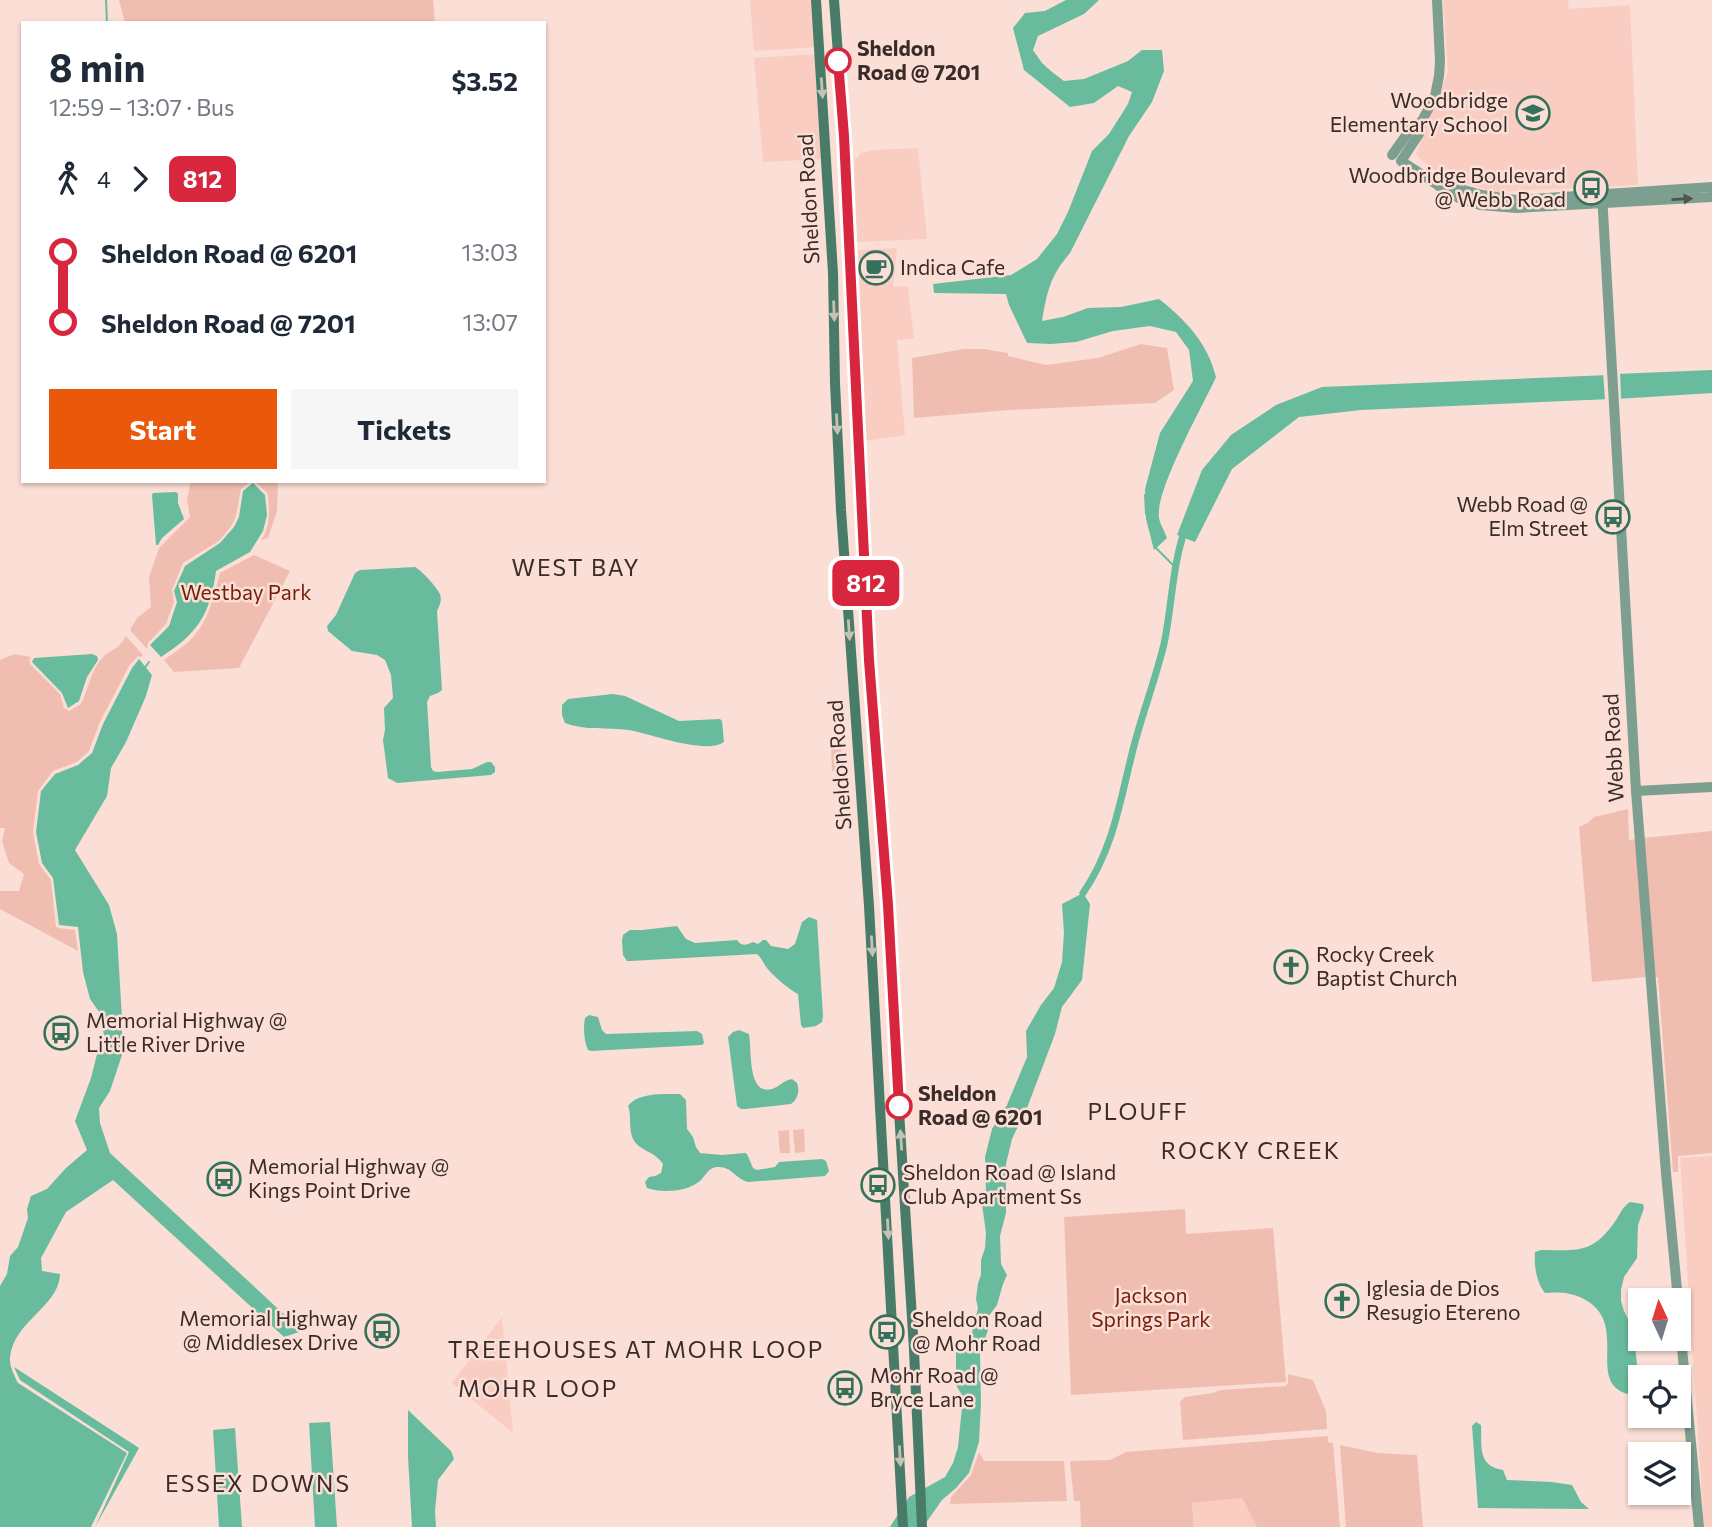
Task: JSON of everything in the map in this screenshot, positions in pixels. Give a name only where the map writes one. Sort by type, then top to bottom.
[{"type":"main road","name":"Sheldon Road","points":[[816,0],[833,274],[841,510],[869,897],[903,1527]]},
{"type":"main road","name":"Sheldon Road","points":[[834,0],[844,136],[869,660],[888,905],[922,1527]]},
{"type":"street","points":[[1437,0],[1440,41],[1439,76],[1435,96],[1422,121],[1419,134],[1397,158],[1461,199],[1480,205],[1517,208],[1712,187]]},
{"type":"street","points":[[1602,198],[1712,197]]},
{"type":"street","name":"Webb Road","points":[[1602,198],[1636,791],[1663,1146],[1677,1288]]},
{"type":"street","points":[[1636,791],[1712,786]]},
{"type":"street","points":[[1682,1351],[1699,1527]]},
{"type":"shaded area","points":[[750,0],[812,0],[816,47],[754,51]]},
{"type":"shaded area","points":[[1066,0],[1099,0],[1084,14],[1038,36],[1033,50],[1042,63],[1064,81],[1084,79],[1128,61],[1142,50],[1162,50],[1164,71],[1152,102],[1129,136],[1070,253],[1054,277],[1042,321],[1088,308],[1121,307],[1159,299],[1178,315],[1202,343],[1216,377],[1164,488],[1159,518],[1167,538],[1154,550],[1146,519],[1145,489],[1160,433],[1193,381],[1189,350],[1176,332],[1150,326],[1113,331],[1076,342],[1027,343],[1006,294],[934,293],[933,284],[1011,275],[1037,259],[1057,234],[1092,151],[1109,134],[1128,104],[1132,92],[1118,86],[1094,103],[1070,107],[1024,70],[1013,28],[1025,13],[1045,11]]},
{"type":"shaded area","name":"Woodbridge Elementary School","points":[[1443,0],[1568,0],[1569,9],[1630,5],[1638,185],[1496,192],[1445,178],[1421,160],[1416,154],[1448,72]]},
{"type":"shaded area","points":[[816,54],[823,159],[763,162],[754,58]]},
{"type":"shaded area","points":[[918,148],[927,239],[857,242],[854,161],[861,153],[872,150]]},
{"type":"shaded area","points":[[897,248],[893,286],[908,287],[914,338],[897,340],[905,435],[866,441],[858,250]]},
{"type":"shaded area","points":[[1712,370],[1712,393],[1617,399],[1616,374]]},
{"type":"shaded area","points":[[1609,375],[1611,399],[1361,410],[1299,417],[1232,469],[1195,542],[1177,535],[1202,470],[1231,435],[1276,405],[1322,387]]},
{"type":"shaded area","points":[[253,483],[265,495],[267,515],[263,531],[250,552],[216,571],[210,600],[200,622],[184,640],[161,657],[150,645],[169,626],[177,602],[174,591],[185,566],[220,543],[234,527],[239,517],[243,491]]},
{"type":"shaded area","points":[[176,492],[184,519],[156,545],[152,495]]},
{"type":"shaded area","points":[[415,567],[432,583],[441,598],[437,611],[442,690],[430,696],[427,702],[431,767],[437,772],[472,769],[491,762],[495,772],[491,775],[397,783],[388,778],[383,740],[384,708],[393,698],[391,675],[385,660],[377,655],[352,651],[328,631],[327,626],[336,615],[355,573],[360,570]]},
{"type":"shaded area","points":[[92,654],[97,656],[98,660],[87,677],[79,701],[68,708],[62,693],[32,662],[34,658]]},
{"type":"shaded area","points":[[139,659],[152,675],[146,696],[126,742],[111,768],[107,796],[75,850],[109,905],[117,934],[122,1055],[110,1091],[99,1108],[100,1123],[110,1153],[302,1331],[284,1337],[113,1180],[66,1212],[41,1258],[42,1271],[60,1274],[58,1286],[18,1336],[12,1348],[10,1362],[18,1383],[127,1453],[91,1527],[0,1527],[0,1286],[7,1274],[10,1256],[18,1247],[28,1218],[27,1209],[31,1196],[47,1189],[87,1150],[75,1121],[104,1037],[102,1016],[90,999],[83,972],[78,927],[59,925],[53,878],[42,863],[36,832],[41,791],[55,774],[78,765],[92,753],[103,724]]},
{"type":"shaded area","points":[[613,694],[625,696],[679,721],[720,719],[724,742],[716,745],[692,745],[629,730],[589,728],[565,723],[562,705],[568,699]]},
{"type":"shaded area","points":[[1083,893],[1090,904],[1082,980],[1062,1007],[1055,1034],[1027,1108],[1012,1139],[1006,1164],[1006,1213],[1000,1236],[1001,1264],[1007,1275],[997,1305],[988,1317],[988,1330],[980,1353],[979,1442],[969,1473],[942,1500],[923,1527],[890,1527],[909,1497],[945,1477],[958,1447],[963,1397],[956,1385],[956,1351],[965,1345],[972,1333],[978,1308],[976,1299],[986,1233],[982,1204],[986,1194],[985,1157],[992,1129],[1007,1105],[1027,1057],[1026,1031],[1054,988],[1062,962],[1062,904]]},
{"type":"shaded area","points":[[809,917],[817,920],[823,1016],[822,1022],[816,1026],[803,1028],[798,994],[773,975],[757,954],[630,961],[623,955],[623,935],[630,930],[677,926],[686,939],[695,943],[737,940],[744,945],[753,942],[758,944],[766,940],[771,946],[788,949],[795,944],[802,922]]},
{"type":"shaded area","points":[[589,1015],[598,1017],[606,1034],[697,1031],[702,1034],[704,1043],[591,1051],[588,1050],[584,1034],[585,1018]]},
{"type":"shaded area","points":[[739,1030],[749,1034],[752,1070],[758,1086],[772,1089],[792,1079],[797,1083],[798,1095],[791,1104],[745,1109],[737,1106],[728,1037]]},
{"type":"shaded area","points":[[680,1094],[686,1100],[687,1129],[700,1153],[745,1153],[753,1168],[757,1170],[775,1167],[779,1162],[822,1159],[826,1161],[829,1171],[825,1176],[748,1182],[719,1167],[711,1169],[692,1186],[680,1190],[647,1188],[645,1182],[649,1177],[661,1173],[663,1164],[633,1139],[628,1106],[632,1101],[645,1096]]},
{"type":"shaded area","points":[[1712,1156],[1712,1527],[1704,1527],[1691,1327],[1691,1288],[1688,1288],[1680,1158]]},
{"type":"shaded area","points":[[1630,1202],[1643,1204],[1644,1208],[1638,1225],[1637,1258],[1624,1277],[1621,1290],[1621,1301],[1628,1319],[1628,1351],[1636,1351],[1637,1365],[1628,1365],[1628,1394],[1615,1387],[1609,1377],[1607,1336],[1604,1321],[1597,1309],[1573,1295],[1545,1293],[1535,1268],[1535,1252],[1573,1250],[1590,1246],[1606,1233]]},
{"type":"shaded area","points":[[502,1317],[513,1433],[452,1383]]},
{"type":"shaded area","points":[[14,1367],[139,1448],[95,1527],[129,1452],[20,1380]]},
{"type":"shaded area","points":[[408,1410],[451,1451],[454,1459],[438,1480],[436,1527],[412,1527]]},
{"type":"shaded area","points":[[330,1422],[337,1527],[315,1527],[309,1423]]},
{"type":"shaded area","points":[[1476,1422],[1481,1425],[1485,1460],[1495,1468],[1503,1470],[1507,1480],[1572,1485],[1581,1502],[1589,1509],[1478,1508],[1472,1426]]},
{"type":"shaded area","points":[[235,1428],[242,1527],[219,1527],[213,1430]]},
{"type":"shaded area","points":[[1242,1498],[1257,1527],[1194,1527],[1192,1503]]},
{"type":"green space","points":[[119,0],[433,0],[435,21],[124,21]]},
{"type":"green space","points":[[1141,344],[1167,348],[1174,390],[1155,403],[914,418],[912,358],[964,349],[984,349],[1008,353],[1008,356],[1046,365],[1098,358]]},
{"type":"green space","points":[[191,483],[248,483],[241,489],[232,525],[219,541],[183,563],[172,590],[174,602],[166,624],[148,643],[147,649],[130,630],[137,618],[151,607],[149,577],[159,548],[190,517],[187,499]]},
{"type":"green space","points":[[257,483],[278,483],[277,511],[268,538],[261,540],[268,524],[268,494]]},
{"type":"green space","name":"Westbay Park","points":[[254,555],[290,571],[239,668],[174,672],[164,660],[187,643],[200,628],[209,611],[220,573]]},
{"type":"green space","points":[[126,636],[143,655],[138,656],[129,666],[100,722],[89,751],[77,762],[53,771],[38,791],[33,832],[39,864],[51,880],[56,927],[75,930],[78,951],[0,909],[0,891],[19,891],[24,874],[9,863],[2,841],[5,828],[0,828],[0,660],[14,654],[31,657],[30,664],[60,694],[64,708],[69,711],[81,704],[98,663],[120,645]]},
{"type":"green space","points":[[841,747],[843,770],[832,771],[831,748]]},
{"type":"green space","points":[[1628,809],[1629,840],[1636,839],[1647,977],[1592,982],[1579,827],[1594,817]]},
{"type":"green space","points":[[1712,831],[1712,1153],[1678,1156],[1678,1172],[1673,1172],[1658,977],[1654,977],[1643,838]]},
{"type":"green space","points":[[804,1129],[805,1152],[795,1153],[793,1130]]},
{"type":"green space","points":[[789,1130],[790,1153],[780,1153],[778,1131]]},
{"type":"green space","name":"Jackson Springs Park","points":[[1185,1209],[1186,1234],[1273,1228],[1286,1382],[1071,1395],[1064,1217]]},
{"type":"green space","points":[[1288,1374],[1313,1380],[1326,1411],[1327,1429],[1183,1440],[1180,1402],[1185,1397],[1221,1390],[1286,1386]]},
{"type":"green space","points":[[1328,1436],[1328,1442],[1333,1443],[1340,1527],[1257,1527],[1242,1498],[1192,1503],[1194,1527],[1081,1527],[1080,1501],[1074,1501],[1070,1461],[1110,1460],[1126,1452]]},
{"type":"green space","points":[[1340,1445],[1378,1453],[1417,1455],[1423,1527],[1346,1527]]},
{"type":"green space","points":[[979,1452],[984,1461],[1064,1461],[1067,1501],[950,1504],[951,1497],[971,1475]]},
{"type":"pier","points":[[1620,370],[1621,399],[1605,400],[1603,371]]},
{"type":"waterway","points":[[106,0],[107,21]]},
{"type":"waterway","name":"ROCKY CREEK","points":[[1145,495],[1146,514]]},
{"type":"waterway","points":[[1083,893],[1103,857],[1116,820],[1135,742],[1164,644],[1177,558],[1185,529]]},
{"type":"waterway","name":"ROCKY CREEK","points":[[1155,546],[1174,566]]},
{"type":"waterway","points":[[144,669],[149,662]]},
{"type":"bus line","name":"812","points":[[838,61],[844,136],[869,660],[888,905],[899,1106]]},
{"type":"place","name":"Sheldon Road @ 7201","points":[[838,61]]},
{"type":"place","name":"Woodbridge Elementary School","points":[[1533,113]]},
{"type":"place","name":"Woodbridge Boulevard @ Webb Road","points":[[1591,188]]},
{"type":"place","name":"Indica Cafe","points":[[876,268]]},
{"type":"place","name":"Webb Road @ Elm Street","points":[[1613,517]]},
{"type":"place","name":"Rocky Creek Baptist Church","points":[[1291,967]]},
{"type":"place","name":"Memorial Highway @ Little River Drive","points":[[61,1033]]},
{"type":"place","name":"Sheldon Road @ 6201","points":[[899,1106]]},
{"type":"place","name":"Memorial Highway @ Kings Point Drive","points":[[224,1179]]},
{"type":"place","name":"Sheldon Road @ Island Club Apartment Ss","points":[[878,1185]]},
{"type":"place","name":"Iglesia de Dios Resugio Etereno","points":[[1342,1301]]},
{"type":"place","name":"Memorial Highway @ Middlesex Drive","points":[[382,1331]]},
{"type":"place","name":"Sheldon Road @ Mohr Road","points":[[887,1332]]},
{"type":"place","name":"Mohr Road @ Bryce Lane","points":[[845,1388]]},
{"type":"district","name":"WEST BAY","points":[[576,568]]},
{"type":"district","name":"PLOUFF","points":[[1138,1112]]},
{"type":"district","name":"ROCKY CREEK","points":[[1251,1151]]},
{"type":"district","name":"TREEHOUSES AT MOHR LOOP","points":[[636,1350]]},
{"type":"district","name":"MOHR LOOP","points":[[538,1389]]},
{"type":"district","name":"ESSEX DOWNS","points":[[258,1484]]}]
